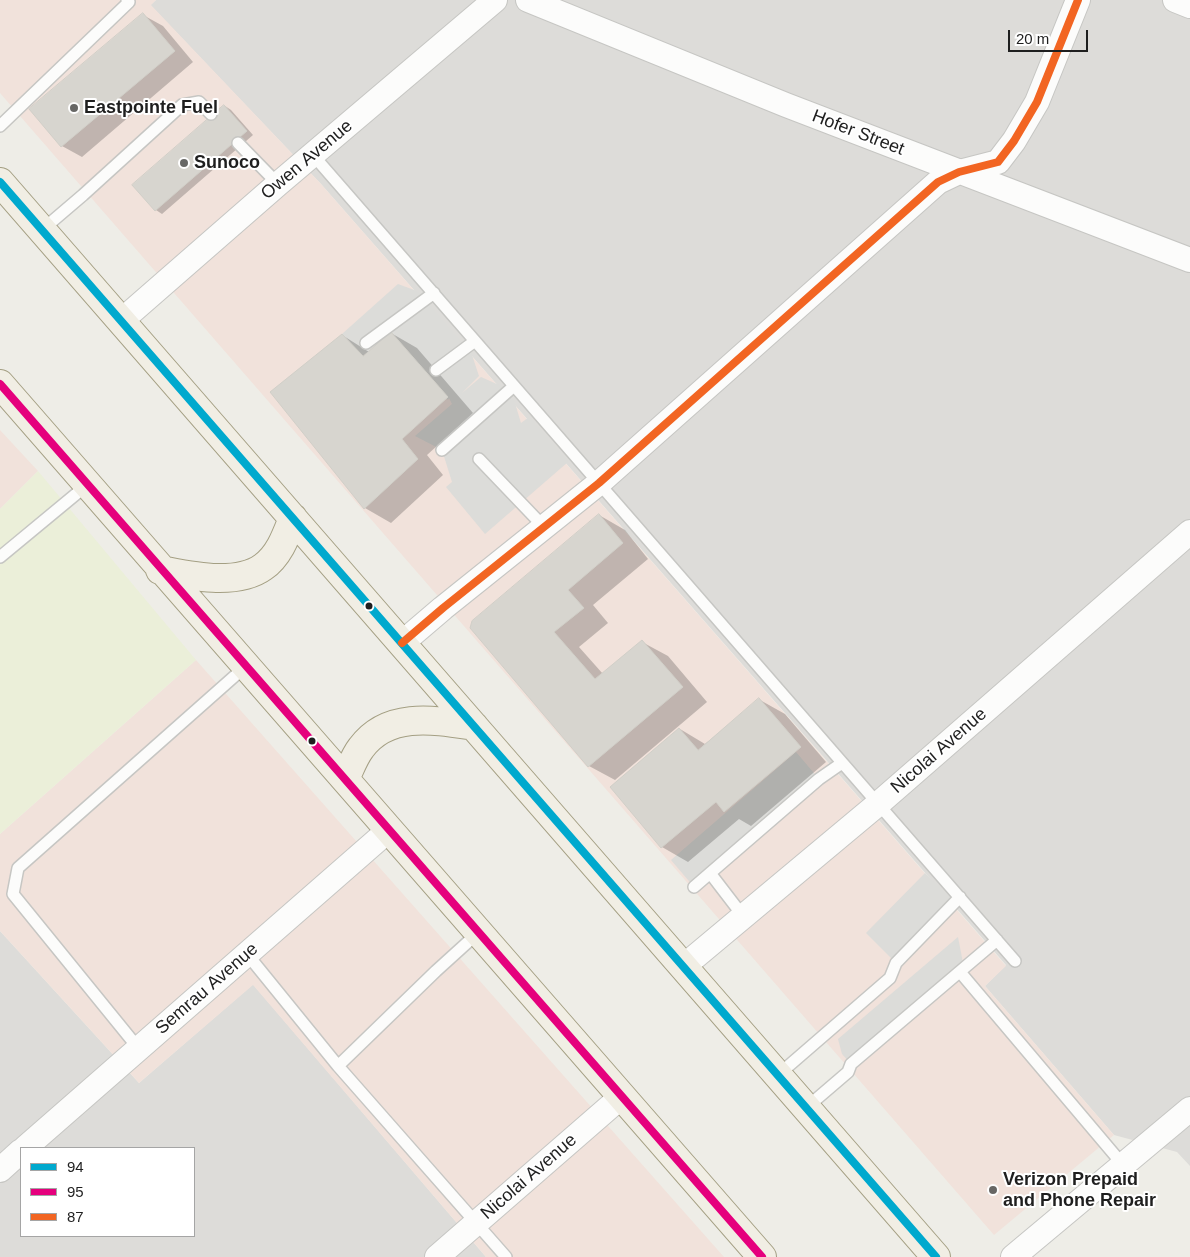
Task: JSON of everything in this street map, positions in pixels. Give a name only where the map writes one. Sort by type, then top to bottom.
[{"type":"main road","points":[[0,182],[936,1257]]},
{"type":"main road","points":[[0,384],[160,570],[390,829],[762,1257]]},
{"type":"main road","points":[[160,570],[214,578],[250,574],[263,567],[275,554],[285,538],[293,518]]},
{"type":"main road","points":[[345,779],[362,748],[373,735],[386,726],[422,720],[444,721],[474,726]]},
{"type":"street","name":"Owen Avenue","points":[[121,321],[278,184],[495,0]]},
{"type":"street","name":"Hofer Street","points":[[528,0],[777,101],[1190,260]]},
{"type":"street","points":[[402,643],[599,483],[938,182],[959,172],[998,162],[1014,141],[1037,102],[1078,0]]},
{"type":"street","points":[[1176,0],[1190,6]]},
{"type":"street","name":"Nicolai Avenue","points":[[684,966],[878,804],[1190,532]]},
{"type":"street","name":"Semrau Avenue","points":[[26,1147],[390,829]]},
{"type":"street","name":"Nicolai Avenue","points":[[437,1257],[621,1097]]},
{"type":"street","points":[[1013,1257],[1190,1109]]},
{"type":"street","points":[[0,1170],[20,1152]]},
{"type":"lane","points":[[0,126],[129,2],[127,0]]},
{"type":"lane","points":[[42,230],[83,196],[182,105],[199,102],[211,114]]},
{"type":"lane","points":[[238,143],[278,184]]},
{"type":"lane","points":[[313,155],[1015,961]]},
{"type":"lane","points":[[366,344],[434,293]]},
{"type":"lane","points":[[436,370],[475,341]]},
{"type":"lane","points":[[442,450],[514,386]]},
{"type":"lane","points":[[479,459],[544,527]]},
{"type":"lane","points":[[0,557],[87,485]]},
{"type":"lane","points":[[139,1049],[13,894],[18,868],[246,666]]},
{"type":"lane","points":[[694,887],[819,779],[842,763]]},
{"type":"lane","points":[[710,873],[743,916]]},
{"type":"lane","points":[[778,1075],[890,978],[896,963],[960,897]]},
{"type":"lane","points":[[338,1066],[479,932]]},
{"type":"lane","points":[[806,1108],[848,1072],[851,1064],[996,940]]},
{"type":"lane","points":[[247,954],[338,1066],[506,1257]]},
{"type":"lane","points":[[960,972],[1124,1166]]},
{"type":"shaded area","points":[[0,0],[156,0],[151,5],[321,184],[1006,966],[985,986],[1114,1135],[994,1235],[0,93]]},
{"type":"shaded area","points":[[156,0],[1190,0],[1190,1166],[1177,1152],[1114,1135],[985,986],[1006,965],[321,184],[150,5]]},
{"type":"shaded area","points":[[398,284],[417,291],[472,355],[479,376],[462,393],[481,377],[499,385],[515,403],[521,423],[529,417],[568,462],[485,534],[446,487],[452,482],[442,450],[415,436],[452,404],[449,398],[448,400],[391,332],[363,356],[342,334]]},
{"type":"shaded area","points":[[0,430],[38,471],[0,509]]},
{"type":"shaded area","points":[[196,660],[724,1257],[486,1257],[253,985],[139,1083],[0,931],[0,834]]},
{"type":"shaded area","points":[[796,752],[819,779],[694,887],[671,860]]},
{"type":"shaded area","points":[[925,873],[955,903],[896,963],[866,933]]},
{"type":"shaded area","points":[[0,931],[139,1083],[253,984],[486,1257],[0,1257]]},
{"type":"shaded area","points":[[958,937],[964,968],[851,1064],[842,1054],[838,1039]]},
{"type":"green space","points":[[38,471],[196,660],[0,834],[0,509]]},
{"type":"building","points":[[143,13],[175,51],[61,147],[29,109]]},
{"type":"building","points":[[224,105],[247,131],[155,211],[132,185]]},
{"type":"building","points":[[391,332],[448,397],[402,439],[418,459],[364,509],[270,392],[342,334],[363,356]]},
{"type":"building","points":[[599,514],[623,543],[568,590],[584,608],[554,632],[595,679],[642,640],[683,687],[588,767],[470,628],[472,621]]},
{"type":"building","points":[[759,698],[801,747],[724,812],[716,802],[661,848],[610,787],[679,728],[698,750]]},
{"type":"transit line","name":"87","points":[[402,643],[599,483],[938,182],[959,172],[998,162],[1014,141],[1037,102],[1078,0]]},
{"type":"transit line","name":"94","points":[[0,182],[936,1257]]},
{"type":"transit line","name":"95","points":[[0,384],[762,1257]]},
{"type":"place","name":"Eastpointe Fuel","points":[[74,108]]},
{"type":"place","name":"Sunoco","points":[[184,163]]},
{"type":"place","name":"Verizon Prepaid and Phone Repair","points":[[993,1190]]}]
